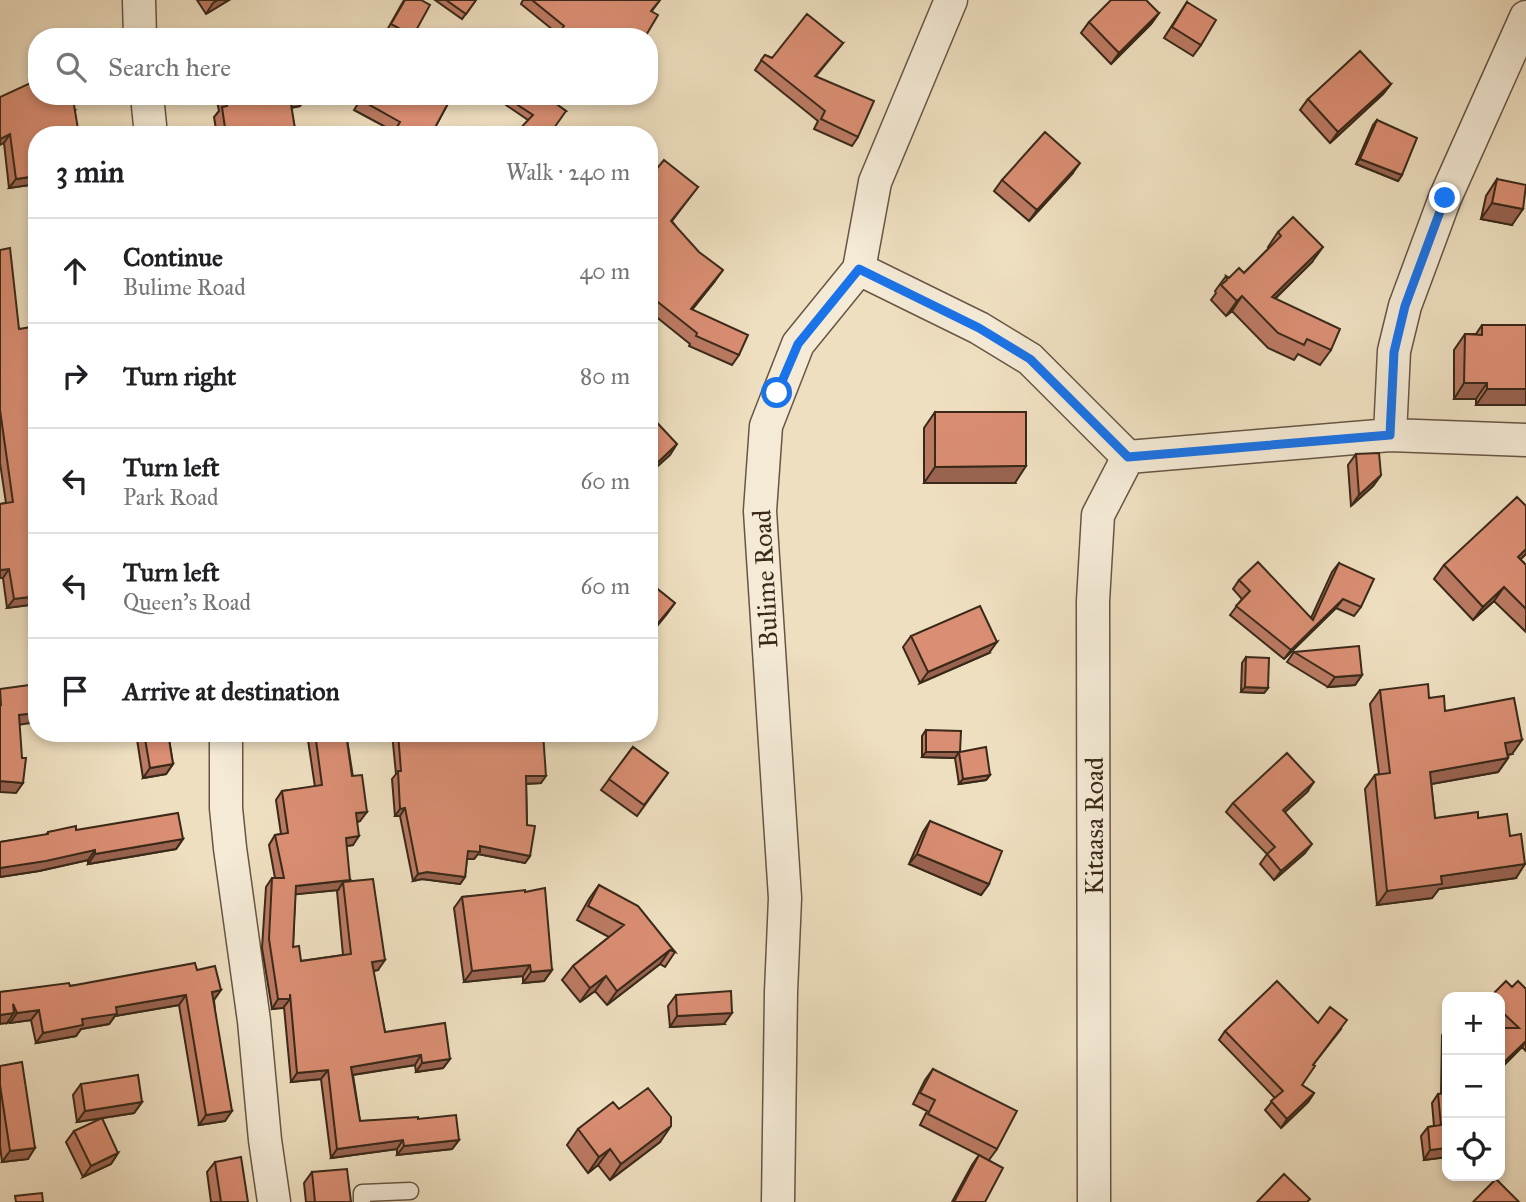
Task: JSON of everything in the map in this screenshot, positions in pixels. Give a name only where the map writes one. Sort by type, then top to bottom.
[{"type":"street","points":[[139,0],[140,28]]},
{"type":"street","name":"Bulime Road","points":[[778,1202],[780,1006],[785,898],[760,511],[766,426],[798,344],[859,269],[875,181],[951,0]]},
{"type":"street","points":[[1390,435],[1394,352],[1405,306],[1445,198],[1526,17]]},
{"type":"street","points":[[148,105],[150,126]]},
{"type":"street","points":[[859,269],[979,328],[1030,359],[1128,457],[1390,435],[1526,440]]},
{"type":"street","name":"Kitaasa Road","points":[[1094,1202],[1093,601],[1098,515],[1128,457]]},
{"type":"street","points":[[226,742],[226,808],[230,848],[254,1021],[265,1140],[274,1202]]},
{"type":"lane","points":[[362,1202],[362,1193],[410,1191]]},
{"type":"building","points":[[405,0],[421,0],[430,5],[417,28],[398,28],[391,24]]},
{"type":"building","points":[[446,0],[476,0],[466,14]]},
{"type":"building","points":[[532,0],[660,0],[651,11],[658,15],[650,28],[563,28],[564,26]]},
{"type":"building","points":[[1111,0],[1146,0],[1159,13],[1119,53],[1089,22]]},
{"type":"building","points":[[1187,2],[1216,20],[1201,45],[1172,27]]},
{"type":"building","points":[[807,14],[843,43],[815,76],[874,101],[858,137],[821,119],[825,111],[761,60],[765,55],[772,58]]},
{"type":"building","points":[[1360,51],[1391,84],[1338,132],[1308,99]]},
{"type":"building","points":[[28,84],[28,105],[74,105],[78,126],[28,126],[28,177],[16,179],[10,134],[0,139],[0,97]]},
{"type":"building","points":[[291,105],[295,126],[225,126],[222,107]]},
{"type":"building","points":[[370,105],[447,105],[436,126],[398,126],[400,122]]},
{"type":"building","points":[[518,105],[558,105],[566,111],[555,126],[523,126],[533,115]]},
{"type":"building","points":[[1377,120],[1417,138],[1402,175],[1360,159]]},
{"type":"building","points":[[1045,132],[1080,163],[1037,210],[1002,180]]},
{"type":"building","points":[[664,160],[698,187],[671,221],[699,252],[723,270],[691,309],[748,335],[739,355],[696,336],[697,333],[658,302],[658,167]]},
{"type":"building","points":[[1497,179],[1526,185],[1523,209],[1492,203]]},
{"type":"building","points":[[1293,217],[1323,247],[1272,297],[1340,329],[1331,350],[1307,339],[1304,345],[1278,333],[1242,296],[1237,301],[1221,285],[1227,280],[1226,276],[1229,278],[1239,268],[1244,273],[1281,236],[1278,232]]},
{"type":"building","points":[[10,248],[19,329],[28,328],[28,597],[14,599],[9,569],[0,570],[0,504],[13,502],[0,410],[0,250]]},
{"type":"building","points":[[1482,325],[1526,325],[1526,389],[1487,389],[1487,383],[1464,383],[1465,334],[1482,335]]},
{"type":"building","points":[[935,412],[1026,412],[1026,466],[935,467]]},
{"type":"building","points":[[658,424],[677,444],[658,462]]},
{"type":"building","points":[[1379,453],[1381,475],[1359,495],[1356,454]]},
{"type":"building","points":[[1517,497],[1526,506],[1526,549],[1518,557],[1526,565],[1526,609],[1504,587],[1483,607],[1444,565]]},
{"type":"building","points":[[1258,562],[1313,620],[1339,563],[1374,579],[1361,607],[1343,599],[1291,650],[1236,606],[1250,591],[1239,580]]},
{"type":"building","points":[[658,589],[675,603],[658,623]]},
{"type":"building","points":[[980,606],[997,642],[928,672],[911,636]]},
{"type":"building","points":[[1359,646],[1362,675],[1335,677],[1294,652]]},
{"type":"building","points":[[1246,657],[1269,658],[1268,688],[1245,687]]},
{"type":"building","points":[[1428,684],[1429,698],[1444,696],[1445,711],[1514,698],[1522,740],[1505,743],[1508,758],[1430,772],[1435,818],[1478,812],[1478,818],[1507,814],[1510,836],[1521,834],[1525,864],[1441,876],[1442,884],[1387,891],[1375,775],[1390,773],[1380,690]]},
{"type":"building","points":[[28,685],[28,714],[19,715],[22,758],[26,758],[23,783],[0,781],[0,689]]},
{"type":"building","points":[[926,730],[961,731],[960,752],[986,747],[990,775],[963,779],[959,752],[926,752]]},
{"type":"building","points":[[146,742],[169,742],[173,764],[150,768]]},
{"type":"building","points":[[316,742],[347,742],[352,776],[362,775],[367,812],[356,813],[359,836],[346,838],[350,880],[296,886],[293,947],[299,946],[301,961],[351,954],[343,882],[373,879],[385,960],[372,962],[385,1032],[445,1023],[450,1059],[422,1063],[421,1055],[351,1067],[360,1121],[456,1115],[459,1140],[404,1146],[403,1140],[337,1149],[328,1070],[297,1073],[290,994],[290,999],[278,999],[269,939],[272,878],[284,878],[275,835],[288,833],[282,791],[322,785]]},
{"type":"building","points":[[399,742],[544,742],[546,776],[526,776],[527,825],[535,826],[530,856],[480,846],[480,852],[468,851],[465,877],[427,872],[418,874],[405,808],[400,809],[398,771],[401,771]]},
{"type":"building","points":[[633,747],[668,773],[644,805],[609,779]]},
{"type":"building","points":[[1287,753],[1314,782],[1283,810],[1312,844],[1281,871],[1267,854],[1275,847],[1233,803]]},
{"type":"building","points":[[178,813],[183,839],[95,854],[95,850],[0,868],[0,842],[76,826],[76,830]]},
{"type":"building","points":[[930,821],[1002,851],[989,884],[917,854]]},
{"type":"building","points":[[599,885],[638,906],[675,952],[670,950],[617,991],[606,976],[590,988],[573,966],[624,925],[588,906]]},
{"type":"building","points":[[545,888],[552,970],[531,972],[530,965],[472,971],[462,897]]},
{"type":"building","points":[[195,963],[197,970],[215,966],[221,990],[212,992],[232,1111],[206,1115],[186,995],[116,1007],[117,1014],[82,1019],[83,1025],[43,1033],[39,1010],[17,1013],[13,1004],[14,1013],[0,1015],[0,992],[69,983],[70,986]]},
{"type":"building","points":[[1277,981],[1318,1023],[1330,1007],[1347,1020],[1313,1065],[1315,1066],[1302,1085],[1314,1093],[1287,1119],[1271,1101],[1283,1091],[1225,1031]]},
{"type":"building","points":[[1506,981],[1512,987],[1518,981],[1526,989],[1526,1041],[1505,1061],[1505,1028],[1519,1028],[1505,1015],[1505,992],[1495,992]]},
{"type":"building","points":[[731,991],[732,1013],[677,1016],[676,995]]},
{"type":"building","points":[[22,1062],[35,1148],[10,1151],[0,1085],[0,1066]]},
{"type":"building","points":[[933,1069],[1017,1111],[997,1149],[928,1114],[935,1100],[920,1093]]},
{"type":"building","points":[[138,1075],[142,1102],[85,1111],[81,1084]]},
{"type":"building","points":[[648,1088],[671,1117],[671,1126],[621,1164],[610,1149],[599,1157],[578,1129],[613,1102],[619,1109]]},
{"type":"building","points":[[1438,1094],[1442,1094],[1442,1149],[1430,1150],[1428,1127],[1441,1125]]},
{"type":"building","points":[[102,1118],[118,1153],[91,1166],[74,1131]]},
{"type":"building","points":[[979,1155],[1003,1168],[985,1202],[954,1202]]},
{"type":"building","points":[[241,1157],[248,1202],[221,1202],[215,1162]]},
{"type":"building","points":[[347,1169],[351,1202],[315,1202],[312,1172]]},
{"type":"building","points":[[1284,1174],[1310,1199],[1307,1202],[1257,1202]]},
{"type":"building","points":[[1494,1181],[1498,1181],[1519,1202],[1473,1202]]},
{"type":"building","points":[[42,1193],[43,1202],[16,1202],[15,1196]]},
{"type":"route","points":[[777,393],[798,344],[859,269],[979,328],[1030,359],[1128,457],[1390,435],[1394,352],[1405,306],[1445,198]]}]
